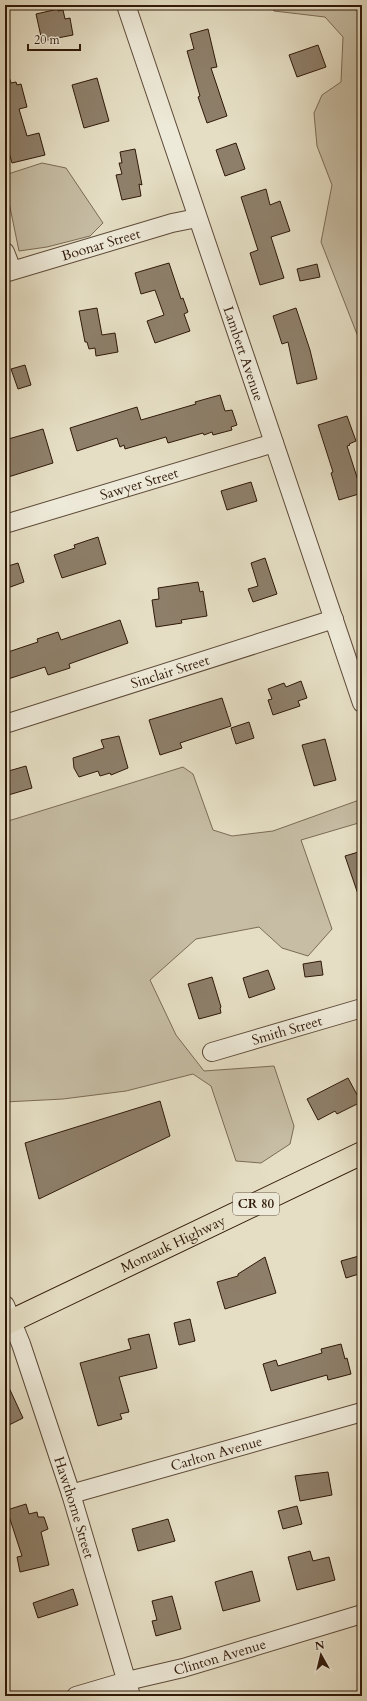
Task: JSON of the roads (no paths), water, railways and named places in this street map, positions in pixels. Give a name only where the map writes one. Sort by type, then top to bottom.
[{"type":"main road","name":"Montauk Highway","points":[[7,1316],[362,1153]]},
{"type":"street","name":"Lambert Avenue","points":[[126,5],[362,703]]},
{"type":"street","name":"Boonar Street","points":[[9,272],[197,218]]},
{"type":"street","points":[[5,252],[9,272]]},
{"type":"street","name":"Sawyer Street","points":[[5,524],[274,443]]},
{"type":"street","name":"Sinclair Street","points":[[5,724],[334,619]]},
{"type":"street","name":"Smith Street","points":[[212,1052],[362,1008]]},
{"type":"street","name":"Hawthorne Street","points":[[7,1316],[71,1494],[129,1688]]},
{"type":"street","name":"Carlton Avenue","points":[[71,1494],[362,1412]]},
{"type":"street","name":"Clinton Avenue","points":[[76,1696],[129,1688],[183,1668],[362,1614]]}]
